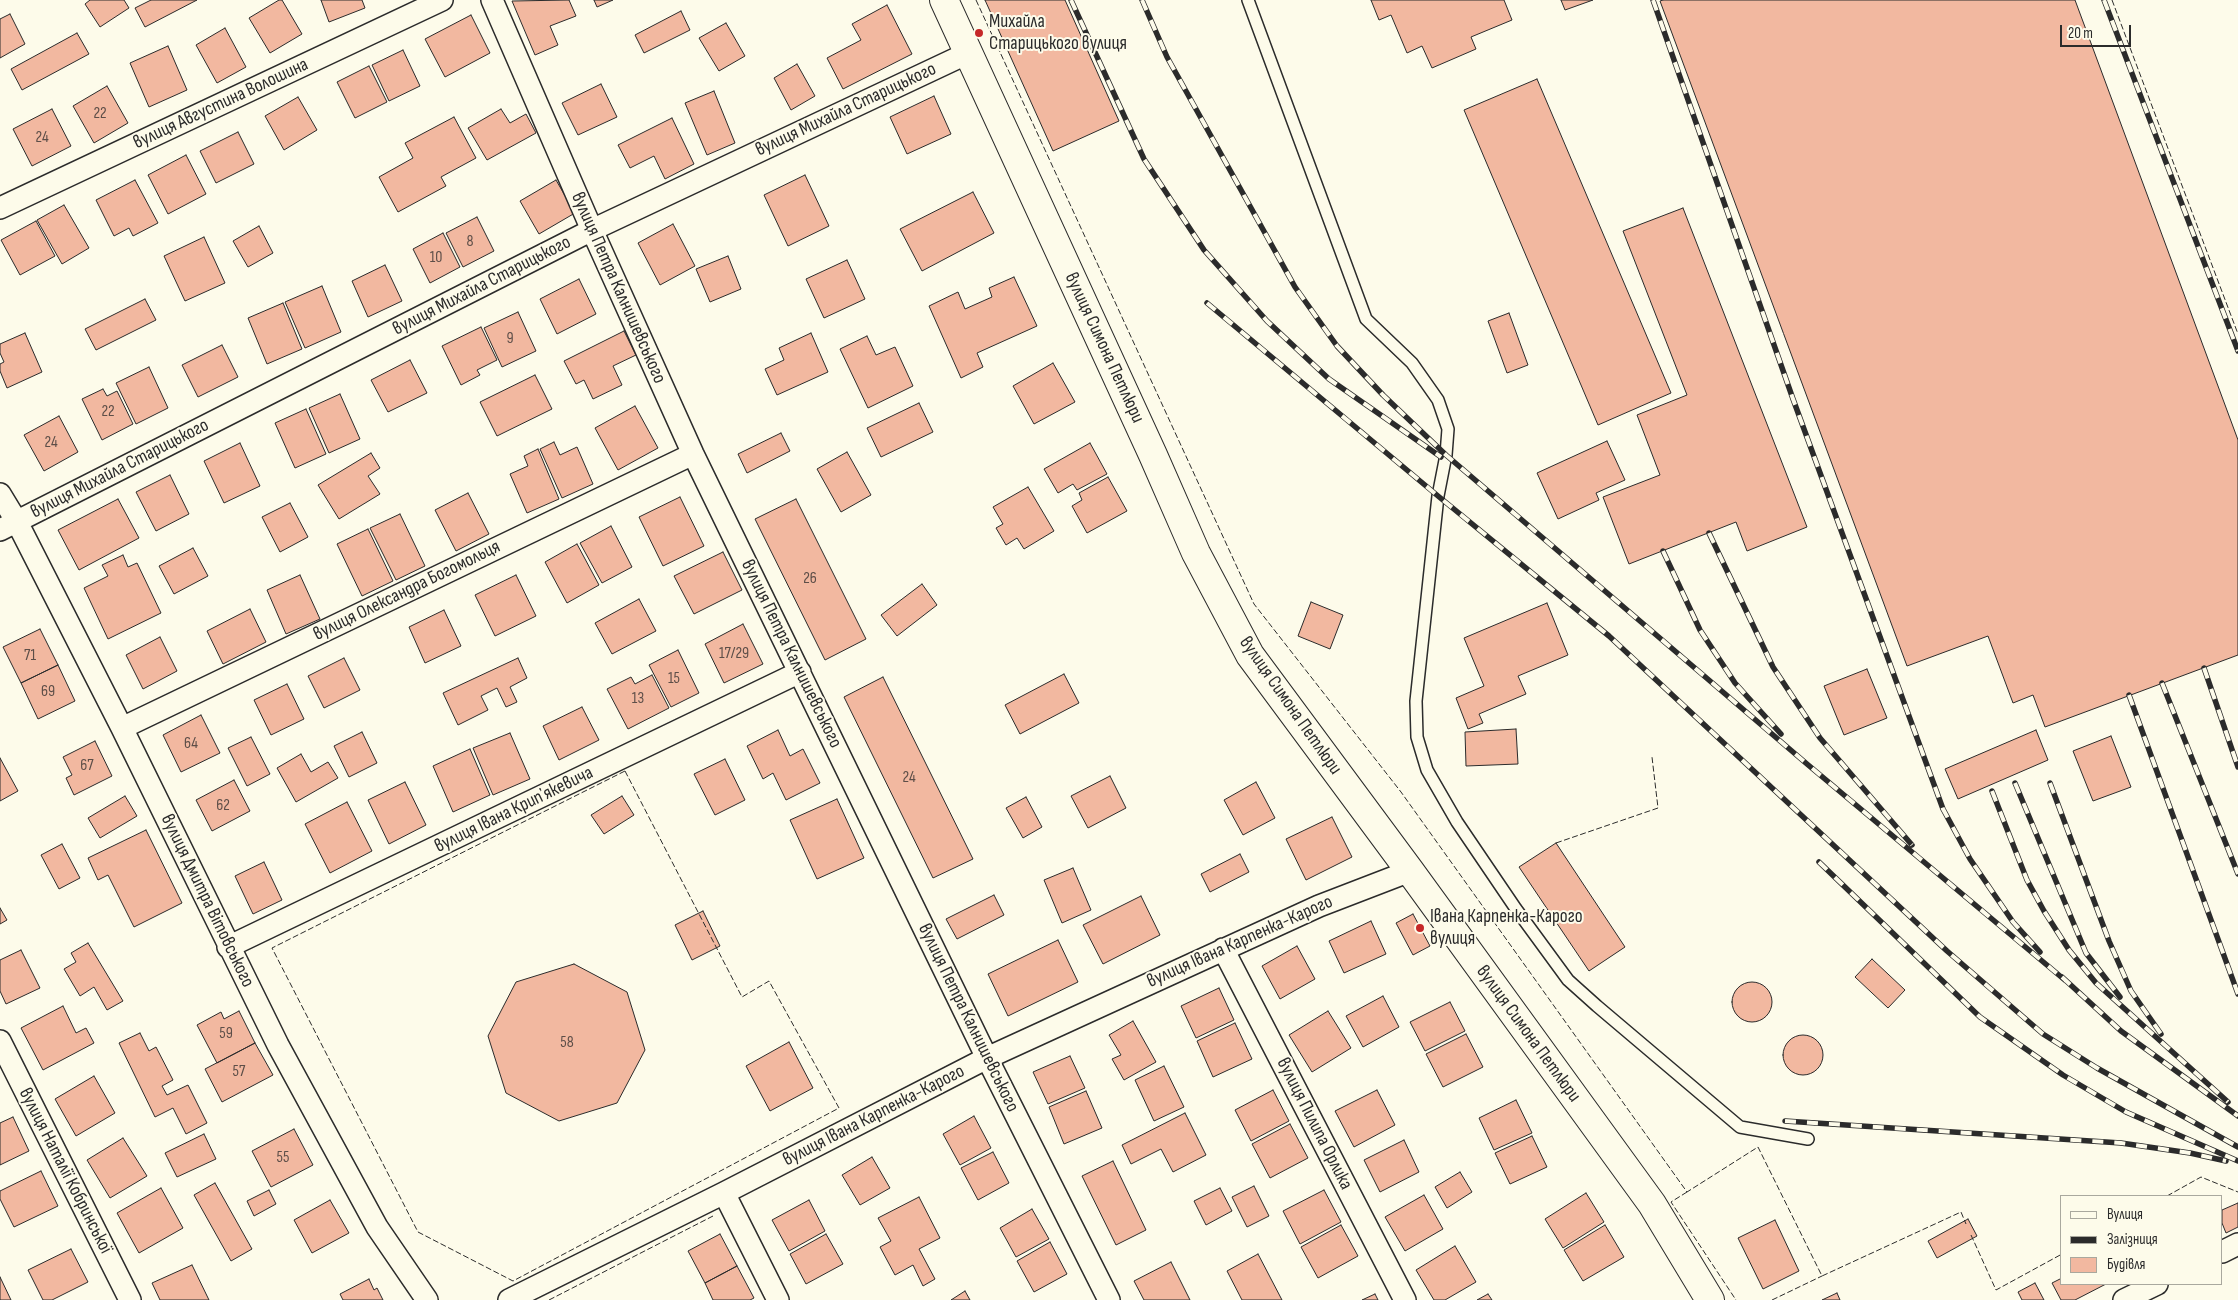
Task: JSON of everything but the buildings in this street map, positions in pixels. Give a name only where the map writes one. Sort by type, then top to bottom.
[{"type":"main road","name":"вулиця Симона Петлюри","points":[[944,0],[1153,455],[1196,553],[1250,655],[1652,1204],[1710,1300]]},
{"type":"street","name":"вулиця Августина Волошина","points":[[0,208],[442,0]]},
{"type":"street","name":"вулиця Петра Калнишевського","points":[[492,0],[692,454],[987,1058],[1109,1300]]},
{"type":"street","name":"вулиця Михайла Старицького","points":[[8,526],[592,230],[968,52]]},
{"type":"street","name":"вулиця Олександра Богомольця","points":[[122,728],[692,454]]},
{"type":"street","name":"вулиця Дмитра Вітовського","points":[[0,494],[8,526],[122,728],[228,947],[278,1045],[377,1227],[427,1300]]},
{"type":"street","name":"вулиця Івана Крипʼякевича","points":[[228,947],[800,672]]},
{"type":"street","name":"вулиця Івана Карпенка-Карого","points":[[509,1300],[724,1193],[987,1058],[1319,906],[1410,871]]},
{"type":"street","name":"вулиця Пилипа Орлика","points":[[1223,949],[1405,1300]]},
{"type":"street","name":"вулиця Наталії Кобринської","points":[[0,1042],[130,1300]]},
{"type":"street","points":[[724,1193],[778,1300]]},
{"type":"street","points":[[2223,1252],[2238,1244]]},
{"type":"street","points":[[2124,1300],[2155,1285]]},
{"type":"lane","points":[[1248,0],[1366,319],[1412,363],[1438,400],[1448,429],[1446,455],[1438,496],[1416,701],[1418,737],[1426,770],[1489,870],[1568,980],[1740,1127],[1808,1139]]},
{"type":"railway","points":[[1071,0],[1144,159],[1204,250],[1267,321],[1329,379],[1441,457]]},
{"type":"railway","points":[[1142,0],[1167,57],[1295,287],[1337,346],[1383,395],[1446,455],[1807,764],[2066,981]]},
{"type":"railway","points":[[1653,0],[1793,399],[1943,809],[1970,859],[2013,922],[2040,952]]},
{"type":"railway","points":[[2104,0],[2238,351]]},
{"type":"railway","points":[[1207,303],[1609,636],[1947,951],[2043,1034],[2097,1068],[2238,1147]]},
{"type":"railway","points":[[1709,533],[1773,667],[1820,738],[1912,845]]},
{"type":"railway","points":[[1663,551],[1700,630],[1735,683],[1781,734]]},
{"type":"railway","points":[[2204,668],[2238,767]]},
{"type":"railway","points":[[2162,683],[2238,874]]},
{"type":"railway","points":[[2129,695],[2238,994]]},
{"type":"railway","points":[[2015,783],[2086,953],[2120,997]]},
{"type":"railway","points":[[2050,783],[2109,941],[2131,991],[2161,1034]]},
{"type":"railway","points":[[1992,791],[2027,880],[2069,950],[2096,983],[2228,1102]]},
{"type":"railway","points":[[1819,862],[1980,1017],[2063,1075],[2126,1112],[2238,1161]]},
{"type":"railway","points":[[2062,977],[2121,1031],[2238,1116]]},
{"type":"railway","points":[[1785,1121],[2121,1143],[2190,1153],[2226,1161]]},
{"type":"fence","points":[[976,0],[1254,604],[1401,792],[1687,1192],[1758,1147],[1822,1276],[1961,1212],[1966,1224]]},
{"type":"fence","points":[[2112,0],[2238,334]]},
{"type":"fence","points":[[1556,843],[1658,808],[1652,757]]},
{"type":"fence","points":[[625,771],[742,997],[769,981],[839,1108],[513,1281],[418,1232],[272,948],[625,771]]},
{"type":"fence","points":[[2169,1195],[2201,1177],[2238,1192]]},
{"type":"fence","points":[[1687,1192],[1671,1202],[1736,1300]]},
{"type":"fence","points":[[549,1300],[713,1216]]},
{"type":"fence","points":[[1971,1235],[1996,1290],[2060,1255]]},
{"type":"fence","points":[[1772,1300],[1822,1276]]},
{"type":"place","name":"Михайла Старицького вулиця","points":[[979,33]]},
{"type":"place","name":"Івана Карпенка-Карого вулиця","points":[[1420,928]]}]
